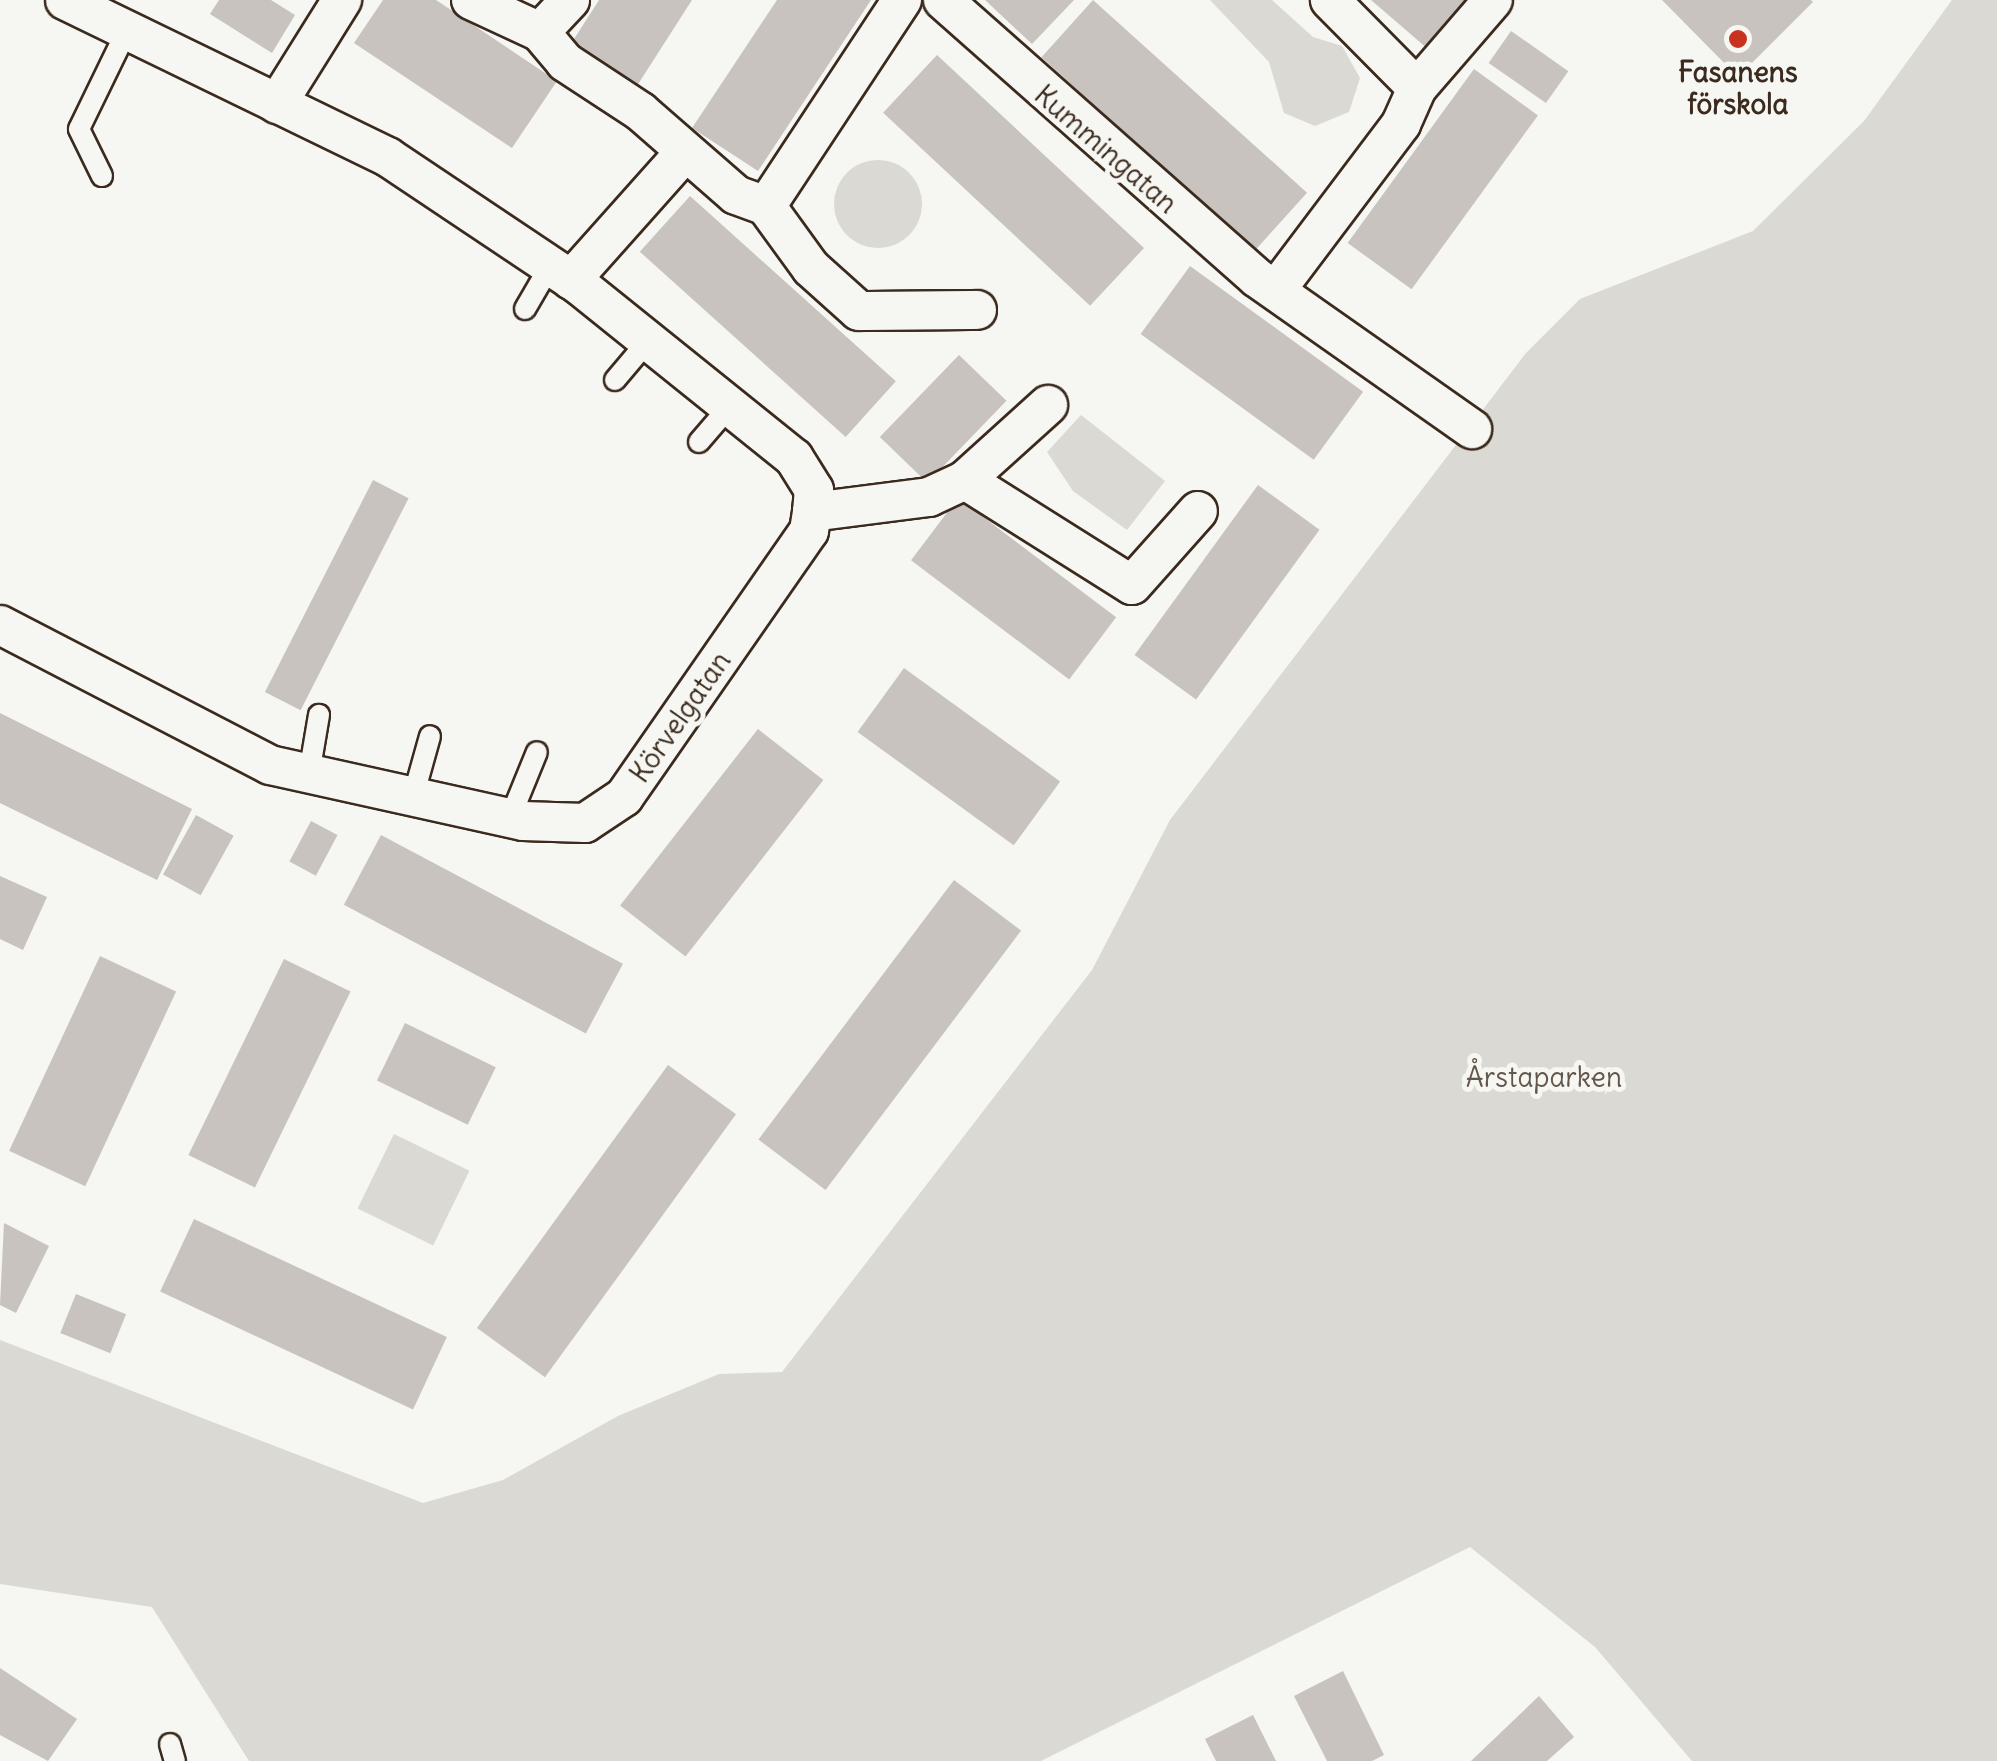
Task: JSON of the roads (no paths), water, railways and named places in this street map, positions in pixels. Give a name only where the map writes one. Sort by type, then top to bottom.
[{"type":"street","points":[[65,0],[388,158],[560,273],[794,458],[814,490],[812,512],[929,497],[966,480],[1048,406]]},
{"type":"street","points":[[277,104],[342,0]]},
{"type":"street","points":[[472,0],[540,32],[565,62],[736,195],[766,206],[811,268],[859,311],[977,310]]},
{"type":"street","points":[[540,32],[570,0]]},
{"type":"street","points":[[766,206],[902,0]]},
{"type":"street","name":"Kummingatan","points":[[944,0],[1036,90],[1276,290],[1472,429]]},
{"type":"street","points":[[1330,0],[1417,88]]},
{"type":"street","points":[[1276,290],[1401,124],[1417,88],[1493,0]]},
{"type":"street","points":[[560,273],[684,152]]},
{"type":"street","points":[[966,480],[1132,585],[1198,511]]},
{"type":"street","name":"Körvelgatan","points":[[0,625],[270,765],[510,818],[585,823],[624,797],[809,531],[812,512]]},
{"type":"lane","points":[[102,176],[78,129],[127,30]]},
{"type":"lane","points":[[525,309],[560,273]]},
{"type":"lane","points":[[615,380],[648,341]]},
{"type":"lane","points":[[700,442],[730,406]]},
{"type":"lane","points":[[309,774],[319,716]]},
{"type":"lane","points":[[413,797],[430,736]]},
{"type":"lane","points":[[510,818],[537,752]]},
{"type":"place","name":"Fasanens förskola","points":[[1738,39]]},
{"type":"park label","name":"Årstaparken","points":[[1544,1077]]}]
